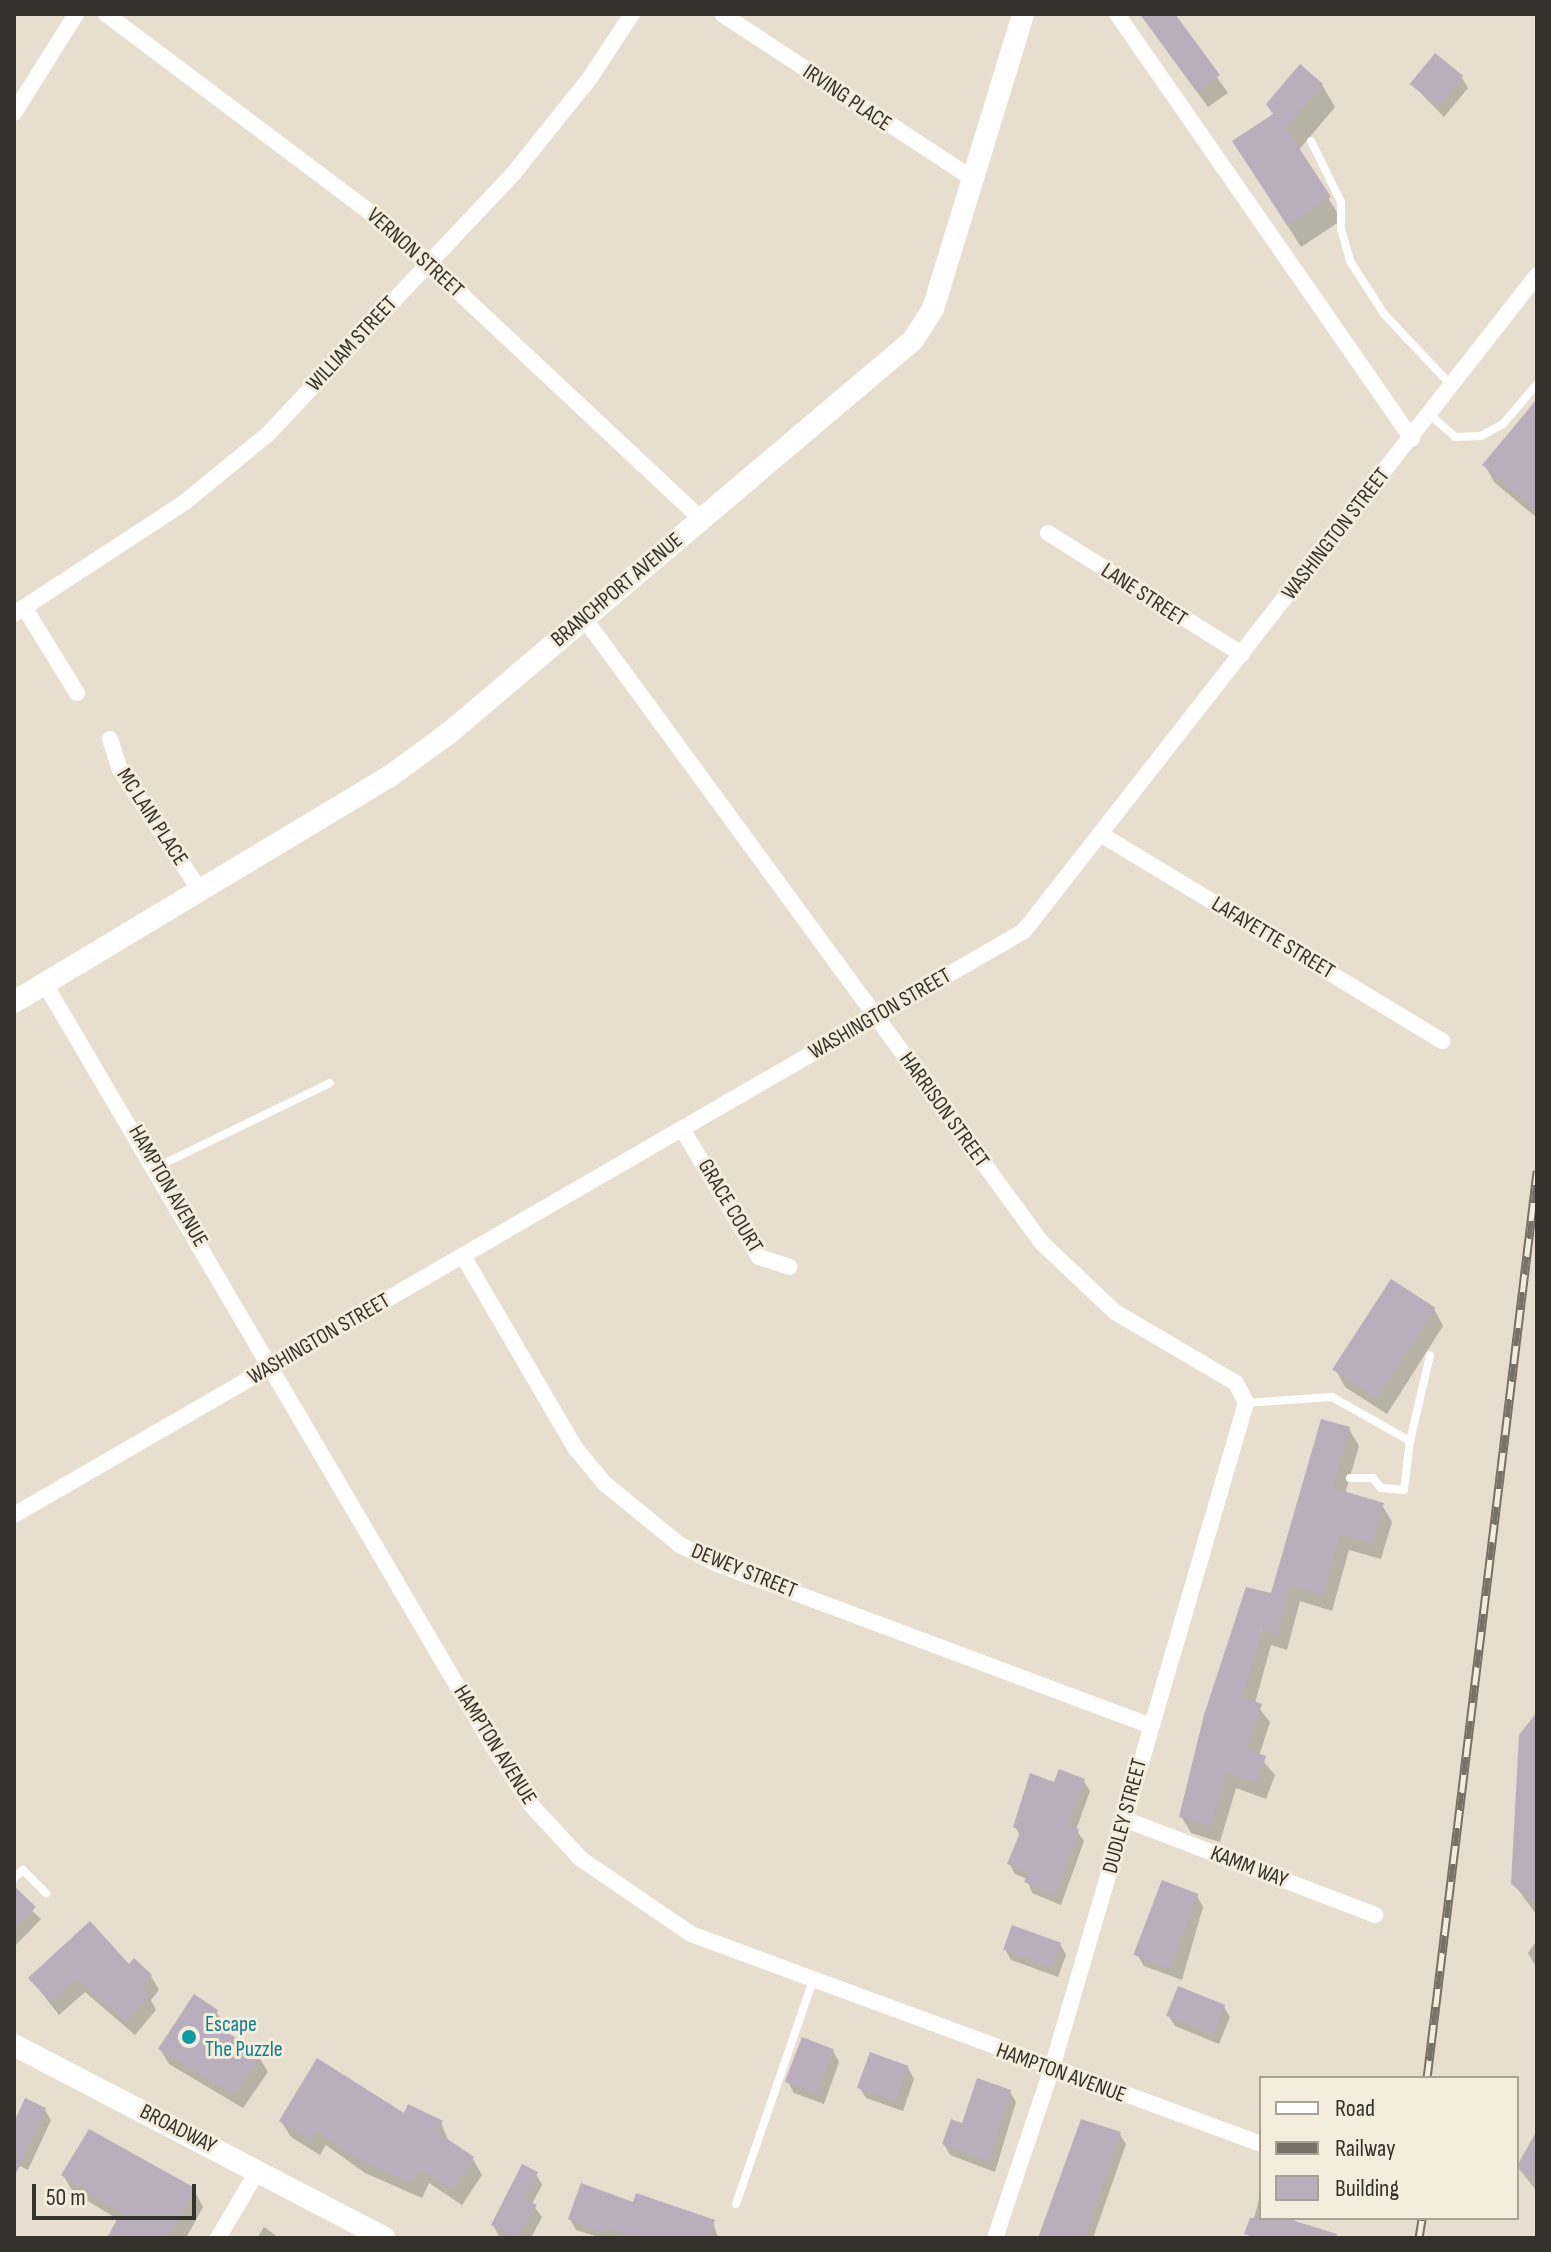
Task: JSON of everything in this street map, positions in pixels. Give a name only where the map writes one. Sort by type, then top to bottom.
[{"type":"street","points":[[14,113],[76,14]]},
{"type":"street","name":"VERNON STREET","points":[[106,14],[341,188],[427,263],[701,519]]},
{"type":"street","name":"WILLIAM STREET","points":[[19,610],[216,480],[268,434],[513,174],[590,78],[632,14]]},
{"type":"street","name":"IRVING PLACE","points":[[722,14],[973,179]]},
{"type":"street","name":"BRANCHPORT AVENUE","points":[[14,1002],[389,777],[584,618],[913,340],[933,309],[1023,14]]},
{"type":"street","points":[[1117,14],[1412,439]]},
{"type":"street","name":"WASHINGTON STREET","points":[[14,1515],[1024,931],[1412,439],[1537,275]]},
{"type":"street","name":"LANE STREET","points":[[1048,533],[1242,654]]},
{"type":"street","points":[[19,610],[77,693]]},
{"type":"street","name":"HARRISON STREET","points":[[584,618],[1065,1269],[1115,1312],[1244,1398]]},
{"type":"street","name":"MC LAIN PLACE","points":[[110,739],[120,770],[201,892]]},
{"type":"street","name":"LAFAYETTE STREET","points":[[1102,835],[1442,1041]]},
{"type":"street","name":"HAMPTON AVENUE","points":[[45,984],[157,1167],[489,1740],[554,1832],[612,1884],[660,1917],[813,1981],[1051,2071],[1259,2143]]},
{"type":"street","name":"GRACE COURT","points":[[682,1129],[759,1257],[789,1267]]},
{"type":"street","name":"DEWEY STREET","points":[[463,1256],[576,1449],[604,1483],[680,1545],[715,1563],[1151,1726]]},
{"type":"street","name":"DUDLEY STREET","points":[[995,2238],[1051,2071],[1244,1398]]},
{"type":"street","name":"KAMM WAY","points":[[1124,1819],[1375,1915]]},
{"type":"street","name":"BROADWAY","points":[[14,2045],[384,2238]]},
{"type":"street","points":[[218,2238],[258,2170]]},
{"type":"lane","points":[[1311,141],[1341,202],[1341,229],[1350,261],[1384,314],[1451,385]]},
{"type":"lane","points":[[1429,414],[1455,437],[1481,436],[1503,424],[1537,384]]},
{"type":"lane","points":[[157,1167],[330,1083]]},
{"type":"lane","points":[[1350,1478],[1373,1478],[1381,1488],[1404,1490],[1410,1441],[1430,1355]]},
{"type":"lane","points":[[1244,1398],[1332,1397],[1410,1441]]},
{"type":"lane","points":[[14,1878],[23,1870],[46,1893]]},
{"type":"lane","points":[[736,2204],[813,1981]]},
{"type":"building","points":[[1140,14],[1175,14],[1220,75],[1197,92]]},
{"type":"building","points":[[1435,53],[1463,76],[1438,107],[1410,84]]},
{"type":"building","points":[[1300,64],[1323,84],[1286,128],[1331,197],[1287,225],[1232,141],[1273,114],[1266,104]]},
{"type":"building","points":[[1537,399],[1537,511],[1482,465]]},
{"type":"building","points":[[1391,1279],[1435,1308],[1377,1398],[1332,1370]]},
{"type":"building","points":[[1321,1419],[1350,1427],[1333,1488],[1384,1503],[1372,1543],[1340,1534],[1323,1595],[1290,1585],[1278,1634],[1262,1629],[1243,1697],[1262,1704],[1246,1749],[1266,1756],[1257,1783],[1226,1773],[1211,1826],[1179,1817],[1204,1715],[1246,1587],[1271,1593]]},
{"type":"building","points":[[1537,1712],[1537,1904],[1511,1884],[1519,1735]]},
{"type":"building","points":[[1059,1769],[1085,1779],[1068,1825],[1079,1829],[1055,1896],[1024,1882],[1028,1872],[1007,1864],[1021,1830],[1013,1827],[1030,1773],[1054,1782]]},
{"type":"building","points":[[1162,1880],[1198,1894],[1170,1969],[1133,1955]]},
{"type":"building","points":[[14,1886],[36,1907],[14,1930]]},
{"type":"building","points":[[90,1921],[129,1964],[134,1958],[152,1975],[141,1987],[150,1995],[126,2022],[76,1979],[50,2002],[28,1978]]},
{"type":"building","points":[[1012,1925],[1061,1943],[1052,1967],[1003,1949]]},
{"type":"building","points":[[1178,1986],[1225,2005],[1213,2035],[1166,2016]]},
{"type":"building","points":[[194,1994],[218,2010],[213,2020],[220,2027],[261,2056],[234,2094],[158,2049]]},
{"type":"building","points":[[802,2037],[834,2049],[817,2094],[785,2082]]},
{"type":"building","points":[[870,2052],[909,2066],[896,2102],[857,2088]]},
{"type":"building","points":[[317,2058],[404,2113],[408,2104],[443,2121],[437,2132],[474,2157],[453,2190],[420,2169],[412,2183],[354,2157],[316,2131],[311,2140],[279,2121]]},
{"type":"building","points":[[977,2078],[1011,2090],[989,2162],[942,2144],[951,2119],[962,2123]]},
{"type":"building","points":[[25,2098],[46,2108],[14,2178],[14,2122]]},
{"type":"building","points":[[1081,2119],[1121,2132],[1085,2238],[1038,2238]]},
{"type":"building","points":[[89,2129],[195,2188],[168,2238],[107,2238],[121,2212],[61,2175]]},
{"type":"building","points":[[1537,2130],[1537,2180],[1519,2167]]},
{"type":"building","points":[[522,2164],[538,2172],[524,2198],[537,2205],[516,2238],[491,2225]]},
{"type":"building","points":[[581,2183],[633,2202],[636,2193],[715,2220],[708,2238],[635,2238],[606,2228],[604,2233],[568,2219]]},
{"type":"building","points":[[1250,2218],[1259,2218],[1292,2220],[1337,2234],[1336,2238],[1256,2238],[1244,2234]]},
{"type":"railway","points":[[1427,2076],[1537,1171]]},
{"type":"railway","points":[[1419,2238],[1422,2220]]},
{"type":"place","name":"Escape The Puzzle","points":[[189,2037]]}]
